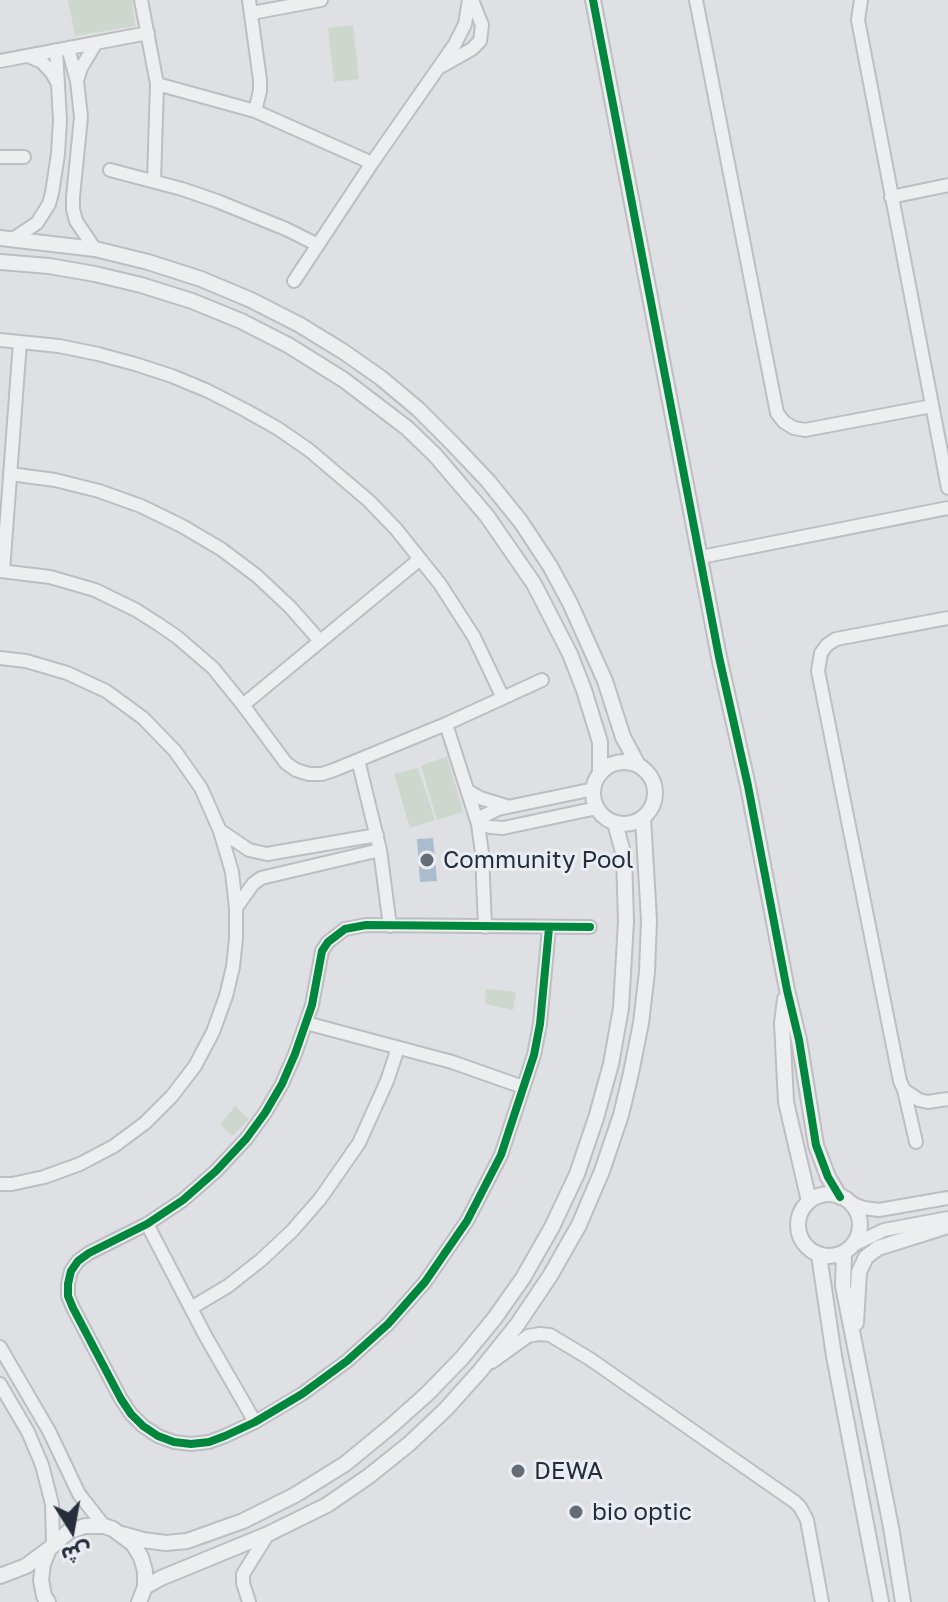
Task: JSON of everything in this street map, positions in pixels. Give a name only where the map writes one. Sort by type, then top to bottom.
[{"type":"street","points":[[141,0],[157,84],[154,181]]},
{"type":"street","points":[[255,111],[260,80],[251,7],[321,0]]},
{"type":"street","points":[[437,69],[480,41],[482,25],[471,0]]},
{"type":"street","points":[[294,281],[460,34],[471,0]]},
{"type":"street","points":[[593,0],[719,657],[799,1040],[816,1145],[828,1177],[857,1212],[860,1223],[858,1234],[849,1248],[843,1286],[903,1602]]},
{"type":"street","points":[[696,0],[777,413],[784,422],[805,430],[932,406]]},
{"type":"street","points":[[861,0],[858,20],[948,488]]},
{"type":"street","points":[[0,61],[148,33]]},
{"type":"street","points":[[77,81],[87,55],[96,43]]},
{"type":"street","points":[[62,49],[77,81],[80,105],[73,209],[76,221],[95,249]]},
{"type":"street","points":[[7,238],[37,223],[49,204],[58,154],[62,49]]},
{"type":"street","points":[[28,56],[42,62],[59,86]]},
{"type":"street","points":[[157,84],[255,111],[372,163]]},
{"type":"street","points":[[60,107],[80,105]]},
{"type":"street","points":[[0,157],[24,157]]},
{"type":"street","points":[[110,170],[154,181],[251,214],[318,245]]},
{"type":"street","points":[[891,197],[948,185]]},
{"type":"street","points":[[0,262],[95,274],[192,301],[288,345],[344,380],[407,428],[435,455],[512,549],[570,654],[600,742],[600,774],[594,789],[597,808],[615,823],[634,823],[650,810],[655,801],[653,780],[638,765],[623,737],[589,642],[550,566],[521,522],[488,481],[418,409],[381,378],[300,325],[201,279],[95,249],[7,238]]},
{"type":"street","points":[[0,340],[72,349],[135,364],[208,391],[256,416],[309,450],[340,474],[387,519],[440,584],[474,637],[503,698]]},
{"type":"street","points":[[20,342],[2,571],[50,577],[95,590],[136,610],[177,637],[213,668],[277,753],[296,770],[322,774],[446,724],[542,680]]},
{"type":"street","points":[[10,474],[55,480],[99,491],[141,506],[182,526],[221,549],[257,576],[320,641]]},
{"type":"street","points":[[701,557],[948,508]]},
{"type":"street","points":[[243,705],[420,559]]},
{"type":"street","points":[[916,1142],[900,1081],[818,663],[827,645],[836,639],[948,618]]},
{"type":"street","points":[[0,658],[26,661],[67,673],[106,691],[143,718],[175,751],[201,788],[220,831],[232,872],[236,908],[233,967],[226,996],[213,1032],[172,1096],[145,1123],[114,1146],[80,1164],[44,1177],[6,1184],[0,1196]]},
{"type":"street","points":[[446,724],[478,822],[485,927]]},
{"type":"street","points":[[358,760],[385,875],[390,926]]},
{"type":"street","points":[[600,774],[621,762],[638,765]]},
{"type":"street","points":[[478,822],[498,809],[594,789]]},
{"type":"street","points":[[468,791],[509,807]]},
{"type":"street","points":[[532,802],[536,822]]},
{"type":"street","points":[[478,822],[490,827],[515,826],[597,808]]},
{"type":"street","points":[[348,840],[372,810]]},
{"type":"street","points":[[145,1587],[327,1505],[369,1476],[446,1409],[517,1325],[579,1225],[621,1115],[641,1023],[647,972],[649,920],[643,818]]},
{"type":"street","points":[[0,1576],[26,1566],[68,1532],[85,1526],[104,1526],[143,1540],[166,1543],[187,1541],[295,1495],[345,1464],[390,1427],[445,1376],[494,1319],[523,1278],[577,1174],[611,1064],[621,1008],[626,921],[624,856],[615,823]]},
{"type":"street","points":[[482,853],[502,832],[515,826]]},
{"type":"street","points":[[220,831],[241,846],[267,854],[377,835]]},
{"type":"street","points":[[323,844],[327,862]]},
{"type":"street","points":[[236,908],[261,878],[380,850]]},
{"type":"street","points":[[349,858],[362,861],[385,875]]},
{"type":"street","points":[[549,928],[534,1055],[501,1155],[467,1221],[425,1282],[388,1324],[347,1361],[302,1394],[255,1422],[209,1442],[191,1444],[174,1442],[143,1426],[121,1399],[73,1308],[68,1296],[71,1271],[89,1253],[147,1224],[183,1200],[246,1139],[282,1084],[295,1054],[312,1005],[322,951],[328,942],[345,929],[355,926],[590,927]]},
{"type":"street","points":[[787,990],[782,1023],[786,1102],[809,1201]]},
{"type":"street","points":[[306,1023],[452,1062],[523,1087]]},
{"type":"street","points":[[191,1308],[228,1286],[261,1260],[320,1199],[359,1143],[398,1048]]},
{"type":"street","points":[[904,1090],[928,1102],[948,1099]]},
{"type":"street","points":[[948,1198],[879,1210],[864,1208],[830,1194],[809,1201],[801,1211],[798,1224],[800,1236],[807,1247],[819,1255],[836,1255],[884,1230],[948,1218]]},
{"type":"street","points":[[147,1224],[255,1422]]},
{"type":"street","points":[[855,1347],[859,1272],[866,1257],[878,1248],[948,1226]]},
{"type":"street","points":[[819,1255],[834,1356],[881,1602]]},
{"type":"street","points":[[480,1371],[518,1342],[539,1334],[561,1340],[590,1359],[800,1507],[807,1520],[822,1602]]},
{"type":"street","points":[[0,1347],[49,1431],[79,1494],[104,1526]]},
{"type":"street","points":[[0,1384],[28,1432],[42,1465],[52,1504],[51,1546],[43,1564],[41,1580],[48,1602]]},
{"type":"street","points":[[122,1534],[133,1544],[145,1571],[145,1587],[139,1602]]},
{"type":"street","points":[[249,1602],[243,1574],[268,1534]]},
{"type":"shaded area","points":[[68,0],[132,0],[135,26],[75,36]]},
{"type":"shaded area","points":[[353,25],[359,79],[334,82],[328,28]]},
{"type":"shaded area","points":[[447,756],[463,812],[437,820],[421,766]]},
{"type":"shaded area","points":[[418,768],[435,820],[410,828],[394,774]]},
{"type":"shaded area","points":[[486,989],[516,992],[513,1010],[485,1004]]},
{"type":"shaded area","points":[[235,1106],[249,1119],[233,1136],[220,1125]]},
{"type":"water","name":"Community Pool","points":[[433,838],[437,881],[420,882],[417,839]]},
{"type":"cycle path","points":[[593,0],[719,657],[799,1040],[816,1145],[828,1177],[840,1197]]},
{"type":"cycle path","points":[[549,928],[534,1055],[501,1155],[467,1221],[425,1282],[388,1324],[347,1361],[302,1394],[255,1422],[209,1442],[191,1444],[174,1442],[143,1426],[121,1399],[73,1308],[68,1296],[71,1271],[89,1253],[147,1224],[183,1200],[246,1139],[282,1084],[295,1054],[312,1005],[322,951],[328,942],[345,929],[366,925],[590,927]]},
{"type":"place","name":"Community Pool","points":[[427,860]]},
{"type":"place","name":"DEWA","points":[[518,1471]]},
{"type":"place","name":"bio optic","points":[[576,1512]]}]
